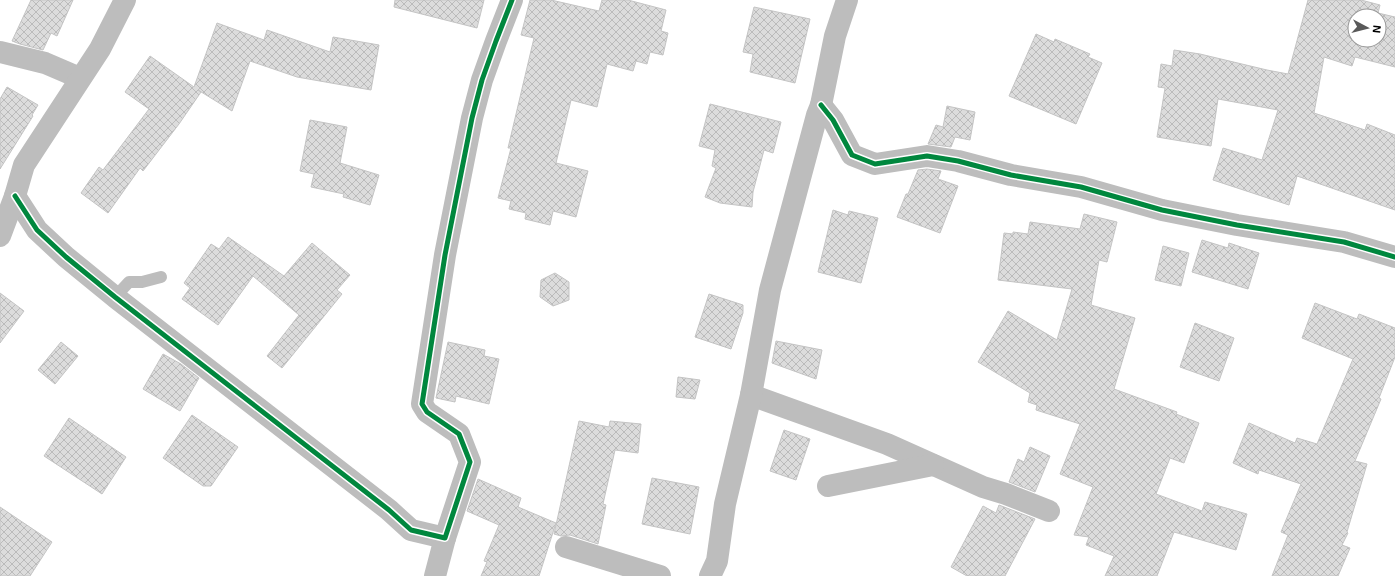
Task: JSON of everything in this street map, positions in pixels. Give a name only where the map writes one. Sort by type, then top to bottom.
[{"type":"street","points":[[0,236],[15,196],[24,165],[100,49],[125,0]]},
{"type":"street","points":[[435,576],[445,538],[470,462],[459,434],[427,412],[422,404],[446,256],[472,118],[482,80],[512,0]]},
{"type":"street","points":[[710,576],[717,561],[725,504],[751,395],[770,290],[821,105],[835,36],[847,0]]},
{"type":"street","points":[[0,52],[45,63],[80,78]]},
{"type":"street","points":[[821,105],[833,120],[852,155],[875,164],[927,156],[958,161],[1012,175],[1081,187],[1162,210],[1237,225],[1344,242],[1395,257]]},
{"type":"street","points":[[15,196],[38,230],[66,257],[115,297],[389,510],[411,530],[445,538]]},
{"type":"street","points":[[751,395],[886,444],[982,487],[1006,494],[1049,511]]},
{"type":"street","points":[[828,486],[933,465]]},
{"type":"street","points":[[566,547],[660,576]]},
{"type":"lane","points":[[115,297],[129,282],[142,282],[161,277]]},
{"type":"building","points":[[31,0],[73,0],[57,36],[51,33],[43,50],[12,41]]},
{"type":"building","points":[[395,0],[484,0],[477,28],[394,7]]},
{"type":"building","points":[[530,0],[551,0],[599,11],[602,0],[628,0],[666,10],[661,31],[668,33],[663,55],[650,52],[647,64],[636,61],[633,71],[607,64],[597,107],[571,100],[556,163],[588,171],[576,217],[553,211],[550,225],[525,219],[526,213],[509,209],[511,201],[498,198],[511,148],[508,148],[534,38],[521,35]]},
{"type":"building","points":[[1308,0],[1361,0],[1380,5],[1379,8],[1347,8],[1347,48],[1387,48],[1387,15],[1395,17],[1395,67],[1355,57],[1352,66],[1324,57],[1314,113],[1365,130],[1367,124],[1395,135],[1395,210],[1297,176],[1289,205],[1213,180],[1223,148],[1262,160],[1278,110],[1218,99],[1211,146],[1157,137],[1165,88],[1158,87],[1161,64],[1172,66],[1174,50],[1200,54],[1288,74]]},
{"type":"building","points":[[754,7],[810,19],[795,83],[750,72],[753,54],[743,52]]},
{"type":"building","points":[[217,23],[264,40],[267,30],[330,52],[333,37],[379,45],[371,90],[297,77],[250,61],[232,111],[198,90],[201,92],[179,124],[143,171],[140,168],[108,213],[81,193],[99,167],[103,170],[149,109],[125,92],[150,56],[194,87]]},
{"type":"building","points":[[1036,34],[1054,42],[1055,39],[1090,54],[1088,57],[1102,63],[1076,124],[1009,96]]},
{"type":"building","points":[[7,87],[38,105],[32,115],[33,116],[0,169],[0,99]]},
{"type":"building","points":[[710,104],[781,122],[773,153],[764,150],[753,192],[752,207],[720,203],[705,197],[716,168],[712,166],[715,150],[699,146]]},
{"type":"building","points":[[947,106],[975,112],[970,140],[955,137],[951,147],[928,144],[936,125],[943,127]]},
{"type":"building","points":[[310,120],[347,127],[340,163],[379,175],[370,205],[343,197],[344,194],[311,187],[314,174],[300,171]]},
{"type":"building","points":[[927,169],[941,171],[938,179],[958,186],[940,233],[897,217],[918,170]]},
{"type":"building","points":[[833,210],[848,215],[849,211],[878,218],[861,283],[818,272]]},
{"type":"building","points":[[1084,214],[1117,222],[1107,262],[1099,260],[1091,305],[1135,318],[1114,389],[1177,412],[1176,414],[1199,423],[1184,463],[1170,458],[1156,494],[1202,511],[1205,502],[1247,514],[1236,550],[1174,532],[1157,576],[1105,576],[1114,556],[1086,545],[1089,537],[1074,535],[1093,487],[1060,474],[1080,424],[1036,410],[1037,405],[1028,402],[1030,393],[978,362],[1008,311],[1057,340],[1072,289],[998,280],[1004,233],[1013,234],[1013,232],[1028,234],[1030,222],[1080,229]]},
{"type":"building","points":[[228,237],[284,276],[312,243],[350,275],[337,290],[342,294],[282,368],[267,356],[299,315],[253,276],[218,325],[182,299],[190,288],[184,283],[211,244],[219,249]]},
{"type":"building","points":[[1202,240],[1228,248],[1229,243],[1259,253],[1248,289],[1192,272]]},
{"type":"building","points":[[1163,246],[1189,253],[1181,286],[1155,280]]},
{"type":"building","points":[[555,273],[569,282],[569,300],[553,306],[540,297],[541,280]]},
{"type":"building","points":[[0,293],[24,311],[0,343]]},
{"type":"building","points":[[709,294],[743,305],[743,313],[731,349],[695,337]]},
{"type":"building","points":[[1315,303],[1357,319],[1359,314],[1395,328],[1395,357],[1379,398],[1381,399],[1355,461],[1367,464],[1347,532],[1348,533],[1342,545],[1350,548],[1338,576],[1272,576],[1288,535],[1281,532],[1301,484],[1259,470],[1258,474],[1233,463],[1249,423],[1295,443],[1297,438],[1317,444],[1353,359],[1302,338]]},
{"type":"building","points":[[1195,323],[1234,338],[1219,381],[1180,367]]},
{"type":"building","points":[[776,341],[822,350],[816,379],[772,363]]},
{"type":"building","points":[[61,342],[78,356],[55,384],[38,370]]},
{"type":"building","points":[[448,342],[485,350],[484,356],[499,359],[489,404],[456,396],[455,402],[436,398]]},
{"type":"building","points":[[163,354],[181,364],[199,378],[180,411],[143,389]]},
{"type":"building","points":[[678,377],[700,380],[695,399],[676,397]]},
{"type":"building","points":[[192,415],[238,447],[211,486],[203,486],[163,458]]},
{"type":"building","points":[[69,418],[126,457],[102,494],[44,456]]},
{"type":"building","points":[[579,421],[609,427],[610,421],[641,424],[638,453],[615,450],[603,504],[606,505],[598,544],[570,535],[561,536],[554,534]]},
{"type":"building","points":[[784,430],[810,439],[796,480],[770,471]]},
{"type":"building","points":[[1030,447],[1050,456],[1035,492],[1009,482],[1018,459],[1024,462]]},
{"type":"building","points":[[652,478],[699,487],[690,534],[642,524]]},
{"type":"building","points":[[478,479],[521,498],[518,507],[556,523],[539,576],[481,576],[487,562],[484,561],[499,525],[467,511]]},
{"type":"building","points":[[999,505],[1035,519],[1005,576],[967,576],[951,567],[983,506],[996,513]]},
{"type":"building","points":[[0,507],[52,542],[30,576],[0,576]]},
{"type":"cycle path","points":[[15,196],[37,230],[66,257],[115,297],[389,510],[411,530],[445,538],[470,462],[459,434],[427,412],[422,404],[445,255],[472,118],[482,80],[512,0]]},
{"type":"cycle path","points":[[821,105],[833,120],[852,155],[875,164],[927,156],[958,161],[1011,175],[1081,187],[1162,210],[1237,225],[1344,242],[1395,257]]}]
